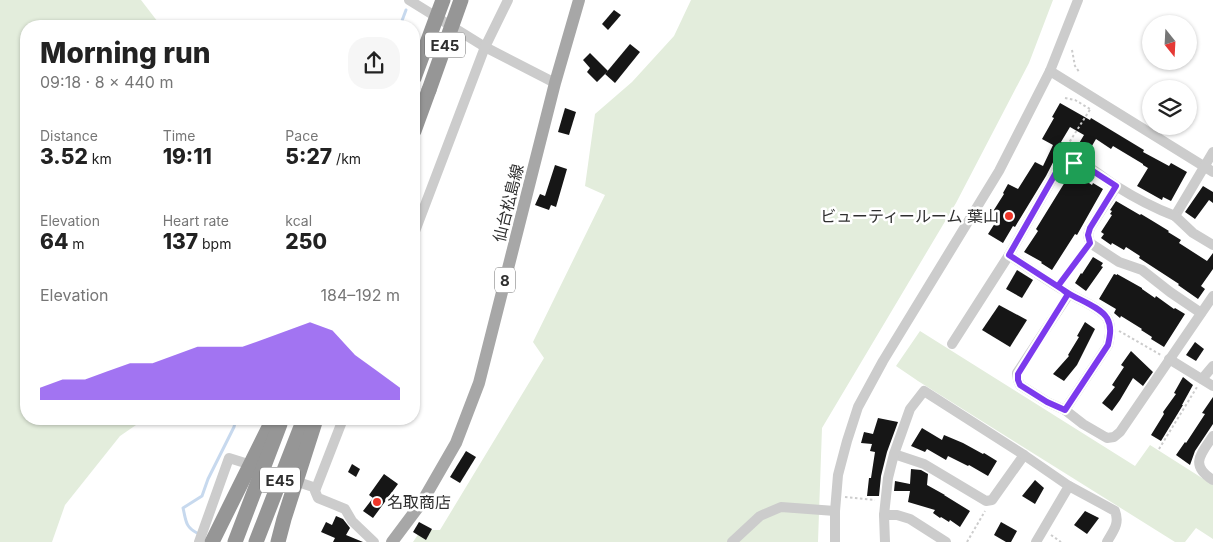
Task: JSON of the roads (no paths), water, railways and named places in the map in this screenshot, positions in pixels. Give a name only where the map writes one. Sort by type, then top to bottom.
[{"type":"highway","name":"E45","points":[[420,62],[443,0]]},
{"type":"highway","name":"E45","points":[[420,115],[461,0]]},
{"type":"highway","points":[[212,542],[270,425]]},
{"type":"highway","name":"E45","points":[[235,542],[280,425]]},
{"type":"highway","name":"E45","points":[[256,542],[302,425]]},
{"type":"highway","points":[[278,542],[314,425]]},
{"type":"main road","name":"仙台松島線","points":[[392,542],[422,502],[456,443],[479,383],[578,0]]},
{"type":"street","points":[[409,0],[485,47],[555,83]]},
{"type":"street","points":[[420,218],[485,47],[508,0]]},
{"type":"street","points":[[836,542],[835,511],[838,475],[858,407],[883,361],[999,172],[1050,72],[1078,0]]},
{"type":"street","points":[[1050,72],[1208,169]]},
{"type":"street","points":[[1175,216],[1208,169],[1213,152]]},
{"type":"street","points":[[952,344],[1009,255],[1058,169],[1064,165],[1082,164],[1152,207],[1175,216],[1193,233],[1213,246]]},
{"type":"street","points":[[1116,186],[1090,228],[1088,235],[1090,243],[1119,262],[1142,270],[1201,313]]},
{"type":"street","points":[[1009,255],[1068,294],[1099,311],[1106,318],[1109,326],[1108,345],[1065,410]]},
{"type":"street","points":[[1068,294],[1018,374],[1018,380],[1020,385],[1047,402],[1065,410],[1083,424],[1107,438],[1114,437],[1120,432],[1213,296]]},
{"type":"street","points":[[1169,359],[1213,386]]},
{"type":"street","points":[[1202,379],[1213,366]]},
{"type":"street","points":[[885,542],[885,501],[894,454],[910,409],[924,391],[1069,486],[1115,511],[1118,518],[1117,524],[1107,542]]},
{"type":"street","points":[[341,425],[315,491],[318,498],[345,509],[352,521],[374,542]]},
{"type":"street","points":[[1213,436],[1200,457],[1199,464],[1206,475],[1213,480]]},
{"type":"street","points":[[894,454],[924,464],[986,501],[992,500],[1024,455]]},
{"type":"street","points":[[199,542],[229,458],[245,463]]},
{"type":"street","points":[[304,484],[316,488]]},
{"type":"street","points":[[1036,542],[1069,486]]},
{"type":"street","points":[[732,542],[760,516],[781,507],[835,511]]},
{"type":"street","points":[[884,515],[897,514],[910,519],[946,542]]},
{"type":"waterway","points":[[402,20],[406,10]]},
{"type":"waterway","points":[[197,533],[188,526],[183,508],[202,496],[208,479],[234,425]]},
{"type":"place","name":"ビューティールーム 葉山","points":[[1009,216]]},
{"type":"place","name":"名取商店","points":[[377,502]]}]
